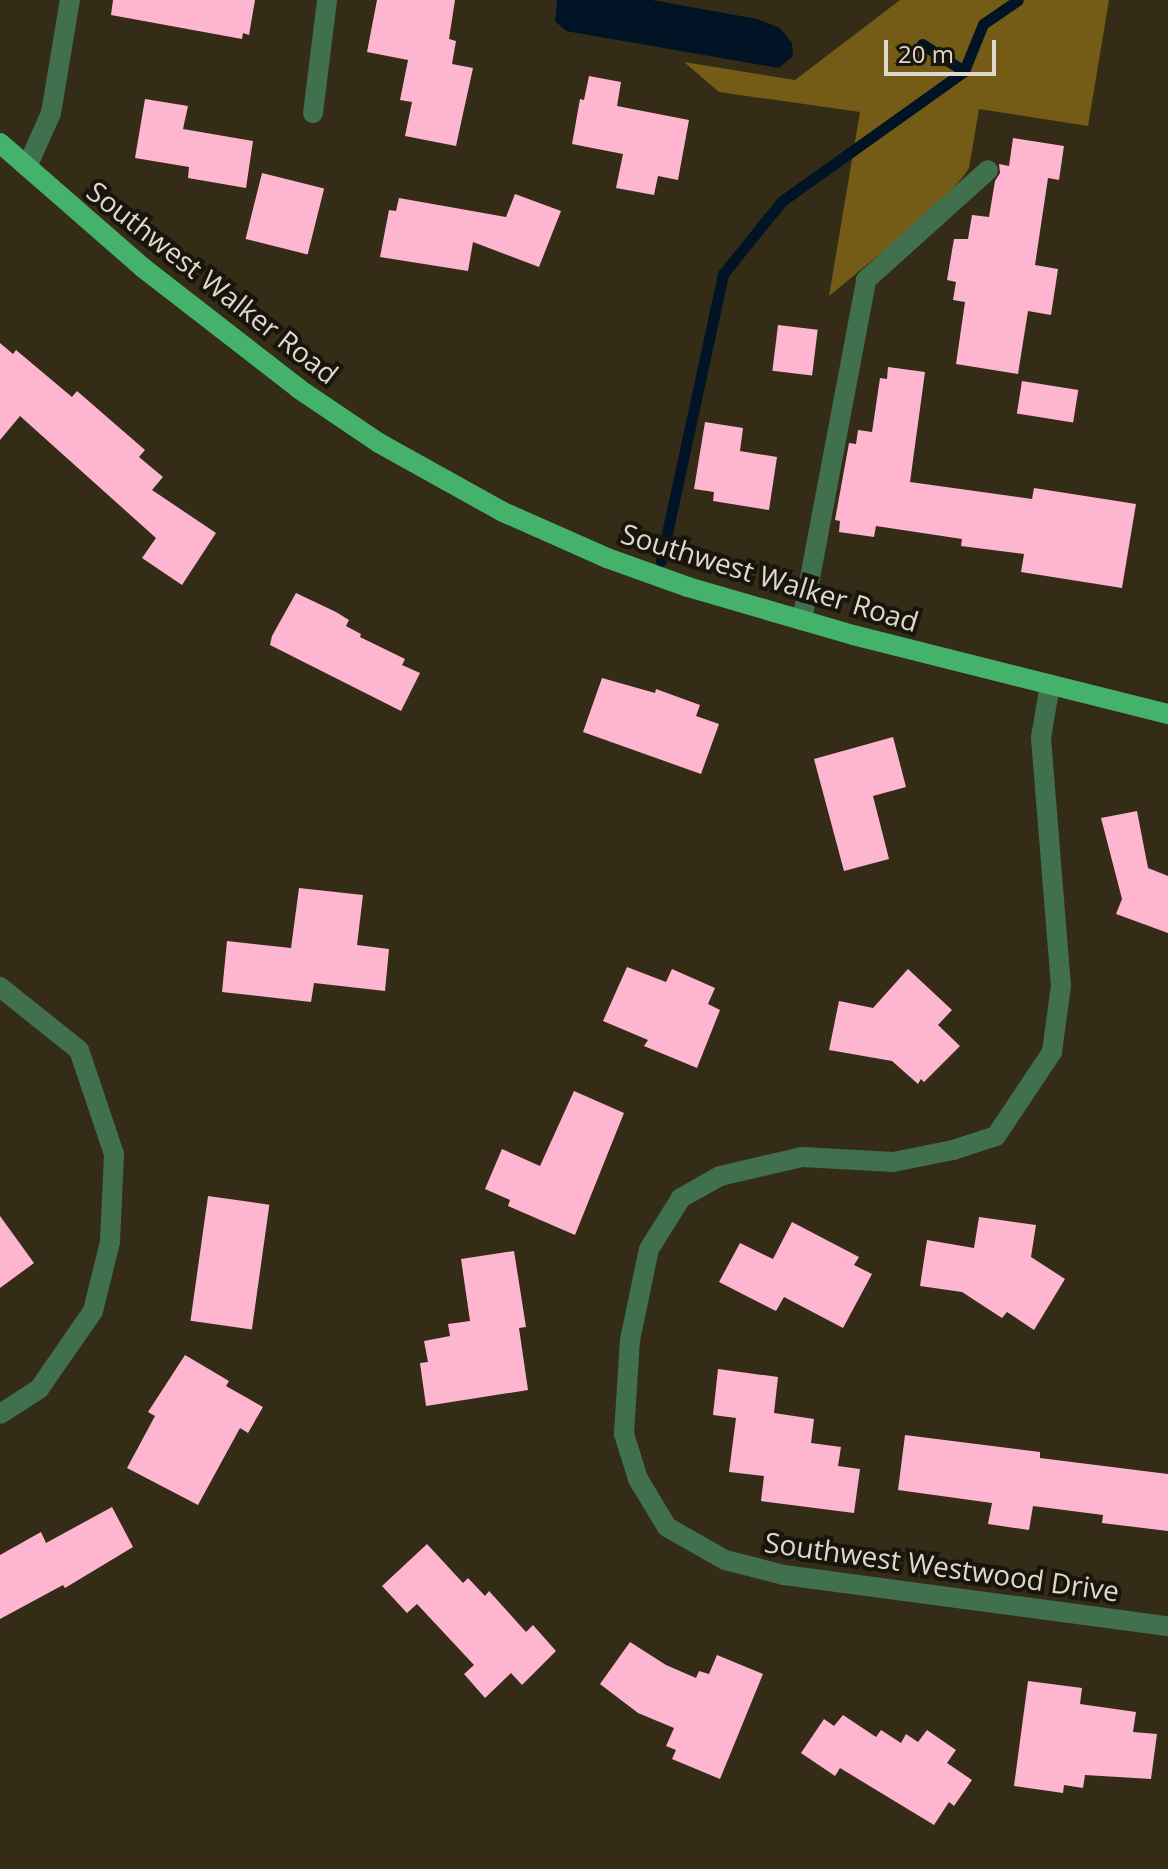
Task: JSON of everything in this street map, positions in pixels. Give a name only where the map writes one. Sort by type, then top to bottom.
[{"type":"main road","name":"Southwest Walker Road","points":[[0,143],[142,267],[299,389],[437,478],[501,511],[607,558],[688,587],[802,620],[1168,714]]},
{"type":"street","points":[[27,167],[51,113],[70,0]]},
{"type":"street","points":[[313,113],[327,0]]},
{"type":"street","points":[[802,620],[866,280],[988,170]]},
{"type":"street","name":"Southwest Westwood Drive","points":[[1050,684],[1041,738],[1061,986],[1052,1052],[996,1136],[953,1150],[893,1162],[802,1157],[720,1176],[681,1198],[649,1249],[630,1340],[624,1434],[638,1479],[667,1527],[725,1560],[784,1575],[1168,1626]]},
{"type":"street","points":[[0,987],[79,1050],[114,1154],[110,1242],[93,1311],[39,1389],[0,1414]]},
{"type":"shaded area","points":[[900,0],[1109,0],[1088,126],[979,109],[969,168],[962,178],[937,207],[829,296],[860,112],[719,92],[684,62],[795,80]]},
{"type":"water","points":[[557,0],[652,0],[757,19],[780,28],[792,43],[793,56],[779,68],[566,31],[555,21]]},
{"type":"building","points":[[113,0],[255,0],[249,35],[243,33],[242,39],[111,15]]},
{"type":"building","points":[[377,0],[455,0],[449,39],[456,41],[452,64],[473,68],[456,146],[405,136],[412,102],[400,100],[408,60],[367,52]]},
{"type":"building","points":[[589,76],[621,82],[617,106],[689,120],[678,180],[658,176],[654,195],[616,188],[623,154],[572,144],[580,99],[584,100]]},
{"type":"building","points":[[145,99],[188,106],[183,129],[253,141],[246,188],[188,178],[189,167],[135,158]]},
{"type":"building","points":[[1013,138],[1064,146],[1059,180],[1048,178],[1035,265],[1058,269],[1051,315],[1028,311],[1018,374],[956,364],[965,302],[953,300],[956,282],[947,280],[954,239],[968,239],[972,215],[989,217],[995,181],[1000,173],[999,164],[1009,166]]},
{"type":"building","points":[[262,173],[324,188],[308,254],[246,239]]},
{"type":"building","points":[[515,194],[561,211],[539,267],[473,242],[468,271],[380,257],[389,210],[396,211],[399,198],[506,217]]},
{"type":"building","points":[[778,325],[818,330],[812,376],[772,371]]},
{"type":"building","points":[[0,343],[13,354],[16,350],[72,397],[77,391],[145,450],[139,457],[163,477],[152,490],[216,533],[182,585],[142,558],[156,538],[20,416],[0,440]]},
{"type":"building","points":[[888,367],[925,372],[910,482],[1032,499],[1034,488],[1136,504],[1122,588],[1021,572],[1024,554],[961,546],[962,539],[876,526],[874,537],[839,532],[840,521],[835,520],[849,443],[856,444],[858,430],[872,432],[880,378],[887,379]]},
{"type":"building","points":[[1022,381],[1078,390],[1073,423],[1017,414]]},
{"type":"building","points":[[705,422],[743,428],[740,451],[777,457],[769,510],[713,501],[714,492],[694,489]]},
{"type":"building","points":[[296,593],[349,620],[346,626],[361,634],[360,637],[405,659],[402,665],[420,673],[401,711],[270,645]]},
{"type":"building","points":[[602,678],[655,693],[656,689],[700,705],[696,716],[719,724],[701,774],[583,732]]},
{"type":"building","points":[[893,737],[906,787],[873,796],[889,859],[844,871],[814,759]]},
{"type":"building","points":[[1137,811],[1148,868],[1168,876],[1168,933],[1116,914],[1122,899],[1101,818]]},
{"type":"building","points":[[299,888],[363,895],[357,945],[389,949],[385,991],[314,983],[311,1002],[222,992],[227,941],[291,948]]},
{"type":"building","points":[[627,967],[666,982],[672,969],[715,988],[708,1004],[720,1010],[697,1068],[644,1046],[648,1040],[603,1021]]},
{"type":"building","points":[[908,969],[952,1010],[938,1025],[960,1046],[924,1082],[921,1079],[918,1084],[892,1061],[829,1050],[839,1001],[873,1008]]},
{"type":"building","points":[[574,1091],[624,1113],[575,1235],[508,1206],[510,1200],[485,1189],[502,1149],[540,1166]]},
{"type":"building","points":[[208,1196],[269,1205],[252,1329],[190,1321]]},
{"type":"building","points":[[0,1216],[34,1263],[0,1288]]},
{"type":"building","points":[[979,1217],[1036,1225],[1031,1257],[1065,1279],[1034,1330],[1007,1312],[1002,1318],[962,1292],[920,1286],[927,1240],[974,1248]]},
{"type":"building","points":[[792,1222],[859,1257],[854,1265],[872,1274],[843,1328],[784,1297],[776,1311],[719,1282],[740,1243],[773,1259]]},
{"type":"building","points":[[514,1251],[526,1327],[519,1328],[528,1390],[426,1406],[420,1363],[428,1362],[424,1341],[450,1336],[448,1324],[470,1321],[461,1259]]},
{"type":"building","points":[[185,1355],[229,1381],[226,1386],[263,1407],[248,1433],[240,1428],[198,1505],[127,1468],[155,1416],[148,1412]]},
{"type":"building","points":[[718,1369],[778,1377],[774,1413],[814,1419],[811,1443],[841,1447],[838,1466],[860,1469],[854,1513],[761,1501],[764,1476],[729,1472],[736,1418],[713,1415]]},
{"type":"building","points":[[905,1435],[1040,1452],[1040,1458],[1168,1474],[1168,1531],[1102,1523],[1103,1515],[1033,1506],[1029,1530],[988,1524],[992,1503],[898,1490]]},
{"type":"building","points":[[112,1507],[133,1547],[65,1588],[63,1585],[0,1619],[0,1555],[41,1532],[46,1543]]},
{"type":"building","points":[[427,1544],[463,1583],[468,1578],[485,1596],[489,1591],[526,1632],[533,1625],[556,1651],[522,1685],[511,1673],[485,1698],[464,1674],[474,1665],[417,1604],[407,1613],[382,1586]]},
{"type":"building","points":[[630,1642],[666,1665],[696,1678],[699,1671],[709,1674],[717,1655],[763,1674],[720,1779],[672,1759],[676,1750],[666,1746],[674,1728],[638,1713],[600,1684]]},
{"type":"building","points":[[1028,1681],[1082,1688],[1080,1704],[1136,1712],[1133,1732],[1157,1734],[1151,1779],[1085,1775],[1083,1788],[1064,1785],[1063,1793],[1014,1786]]},
{"type":"building","points":[[843,1715],[876,1737],[881,1730],[901,1743],[906,1734],[918,1742],[927,1730],[956,1750],[947,1763],[972,1780],[954,1806],[949,1802],[934,1825],[840,1768],[835,1776],[801,1753],[824,1719],[834,1726]]},
{"type":"waterway","points":[[661,561],[723,274],[782,201],[964,71],[983,24],[1018,0]]},
{"type":"waterway","points":[[922,44],[964,71]]}]
